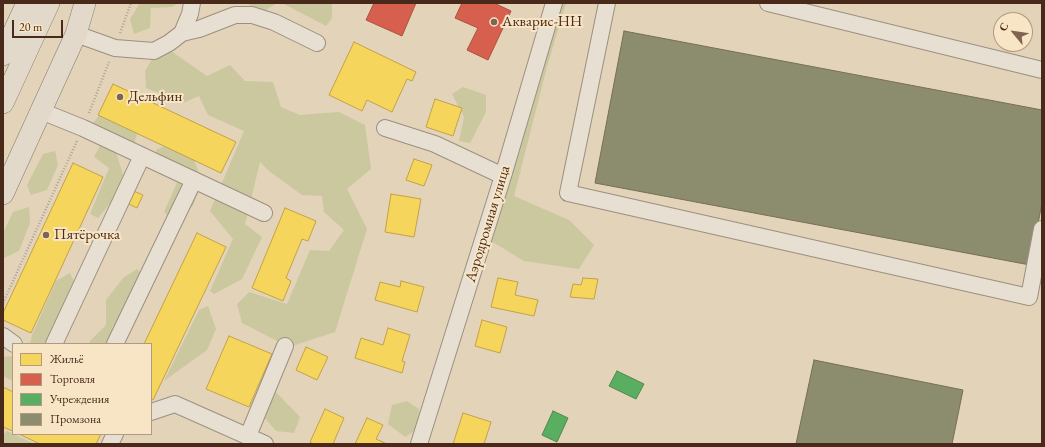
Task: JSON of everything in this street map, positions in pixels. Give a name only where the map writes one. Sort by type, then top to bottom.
[{"type":"main road","points":[[3,55],[27,3]]},
{"type":"main road","points":[[3,103],[49,3]]},
{"type":"main road","points":[[3,194],[76,34],[85,3]]},
{"type":"street","points":[[182,33],[190,14],[192,3]]},
{"type":"street","name":"Аэродромная улица","points":[[419,444],[503,176],[554,3]]},
{"type":"street","points":[[607,3],[568,193],[1029,298],[1042,229]]},
{"type":"street","points":[[768,3],[1042,70]]},
{"type":"street","points":[[76,34],[115,48],[154,50],[169,43],[182,33],[199,30],[235,15],[252,15],[274,22],[317,43]]},
{"type":"street","points":[[41,111],[83,128],[264,213]]},
{"type":"street","points":[[385,128],[435,144],[503,176]]},
{"type":"street","points":[[54,343],[142,156]]},
{"type":"street","points":[[115,343],[194,180]]},
{"type":"street","points":[[3,336],[13,343]]},
{"type":"street","points":[[248,436],[286,346]]},
{"type":"street","points":[[152,412],[175,404],[265,444]]},
{"type":"path","points":[[3,303],[83,128],[131,3]]},
{"type":"shaded area","points":[[140,3],[178,3],[172,7],[151,8],[150,28],[134,34],[130,19]]},
{"type":"shaded area","points":[[247,3],[277,3],[261,13]]},
{"type":"shaded area","points":[[282,3],[330,3],[332,4],[332,18],[326,26]]},
{"type":"shaded area","points":[[557,3],[566,3],[547,67],[514,196],[569,220],[594,245],[579,269],[524,261],[491,241]]},
{"type":"shaded area","points":[[171,51],[207,76],[230,65],[245,81],[273,82],[281,107],[300,115],[339,112],[365,125],[371,169],[347,189],[367,229],[335,332],[289,347],[242,323],[237,304],[249,292],[287,304],[310,250],[329,251],[344,230],[324,212],[322,196],[302,195],[269,171],[260,162],[245,224],[262,237],[242,279],[214,294],[210,291],[233,239],[210,211],[244,131],[208,115],[199,96],[183,103],[146,88],[145,71],[152,59]]},
{"type":"shaded area","points":[[463,87],[486,95],[486,112],[470,143],[459,141],[464,117],[452,94]]},
{"type":"shaded area","points":[[102,111],[138,130],[133,148],[116,152],[126,184],[98,218],[90,214],[109,168],[94,157],[102,142],[91,126]]},
{"type":"shaded area","points":[[167,145],[194,160],[202,181],[193,206],[172,221],[164,212],[179,178],[156,161],[156,150]]},
{"type":"shaded area","points":[[55,151],[58,165],[47,190],[31,195],[27,185],[43,154]]},
{"type":"shaded area","points":[[29,207],[30,223],[19,251],[4,258],[3,233],[13,212]]},
{"type":"shaded area","points":[[137,269],[148,280],[127,321],[112,327],[116,343],[89,343],[106,325],[106,300],[123,278]]},
{"type":"shaded area","points":[[70,273],[78,290],[61,328],[66,343],[30,343],[32,335],[56,281]]},
{"type":"shaded area","points":[[208,306],[216,329],[207,350],[164,381],[199,310]]},
{"type":"shaded area","points":[[12,356],[12,380],[3,376],[3,357]]},
{"type":"shaded area","points":[[263,391],[275,391],[300,417],[294,433],[276,431],[257,409]]},
{"type":"shaded area","points":[[407,401],[419,409],[418,429],[405,437],[388,424],[392,405]]},
{"type":"shaded area","points":[[7,431],[12,433],[12,435],[15,435],[34,444],[3,444],[3,435]]},
{"type":"building: Жильё","points":[[354,42],[416,72],[412,81],[407,79],[392,112],[367,100],[362,111],[329,95]]},
{"type":"building: Жильё","points":[[113,84],[236,142],[221,173],[98,115]]},
{"type":"building: Жильё","points":[[435,99],[462,108],[453,136],[426,127]]},
{"type":"building: Жильё","points":[[414,159],[432,165],[424,186],[406,180]]},
{"type":"building: Жильё","points":[[73,163],[103,177],[31,333],[3,320],[3,313]]},
{"type":"building: Жильё","points":[[131,190],[143,195],[137,208],[125,202]]},
{"type":"building: Жильё","points":[[391,194],[421,199],[414,237],[385,232]]},
{"type":"building: Жильё","points":[[285,208],[316,221],[308,241],[302,239],[286,278],[291,281],[283,301],[252,288]]},
{"type":"building: Жильё","points":[[197,233],[226,247],[153,400],[152,343],[144,343]]},
{"type":"building: Жильё","points":[[498,278],[518,282],[515,295],[538,300],[534,316],[491,307]]},
{"type":"building: Жильё","points":[[583,278],[598,279],[594,299],[570,297],[573,284],[581,285]]},
{"type":"building: Жильё","points":[[401,281],[424,287],[417,312],[375,300],[380,282],[400,287]]},
{"type":"building: Жильё","points":[[482,320],[507,327],[500,353],[475,346]]},
{"type":"building: Жильё","points":[[388,328],[410,335],[402,361],[405,362],[402,373],[355,358],[361,338],[383,345]]},
{"type":"building: Жильё","points":[[229,336],[272,354],[249,407],[206,389]]},
{"type":"building: Жильё","points":[[306,347],[328,357],[317,380],[296,370]]},
{"type":"building: Жильё","points":[[3,387],[12,392],[12,431],[3,427]]},
{"type":"building: Жильё","points":[[325,409],[344,418],[333,444],[314,444],[310,442]]},
{"type":"building: Жильё","points":[[463,413],[491,422],[484,444],[453,444]]},
{"type":"building: Жильё","points":[[367,418],[383,425],[376,439],[387,444],[355,444]]},
{"type":"building: Жильё","points":[[21,435],[100,435],[96,444],[40,444]]},
{"type":"building: Торговля","points":[[374,3],[416,3],[402,36],[366,20]]},
{"type":"building: Торговля","points":[[462,3],[494,3],[511,11],[488,60],[467,50],[478,28],[455,18]]},
{"type":"building: Учреждения","points":[[617,371],[644,384],[636,399],[609,386]]},
{"type":"building: Учреждения","points":[[553,411],[568,418],[557,442],[542,435]]},
{"type":"building: Промзона","points":[[624,31],[1042,110],[1042,203],[1030,265],[595,183]]},
{"type":"building: Промзона","points":[[814,360],[963,390],[952,444],[796,444]]},
{"type":"place","name":"Акварис-НН","points":[[494,22]]},
{"type":"place","name":"Дельфин","points":[[120,97]]},
{"type":"place","name":"Пятёрочка","points":[[46,235]]}]
